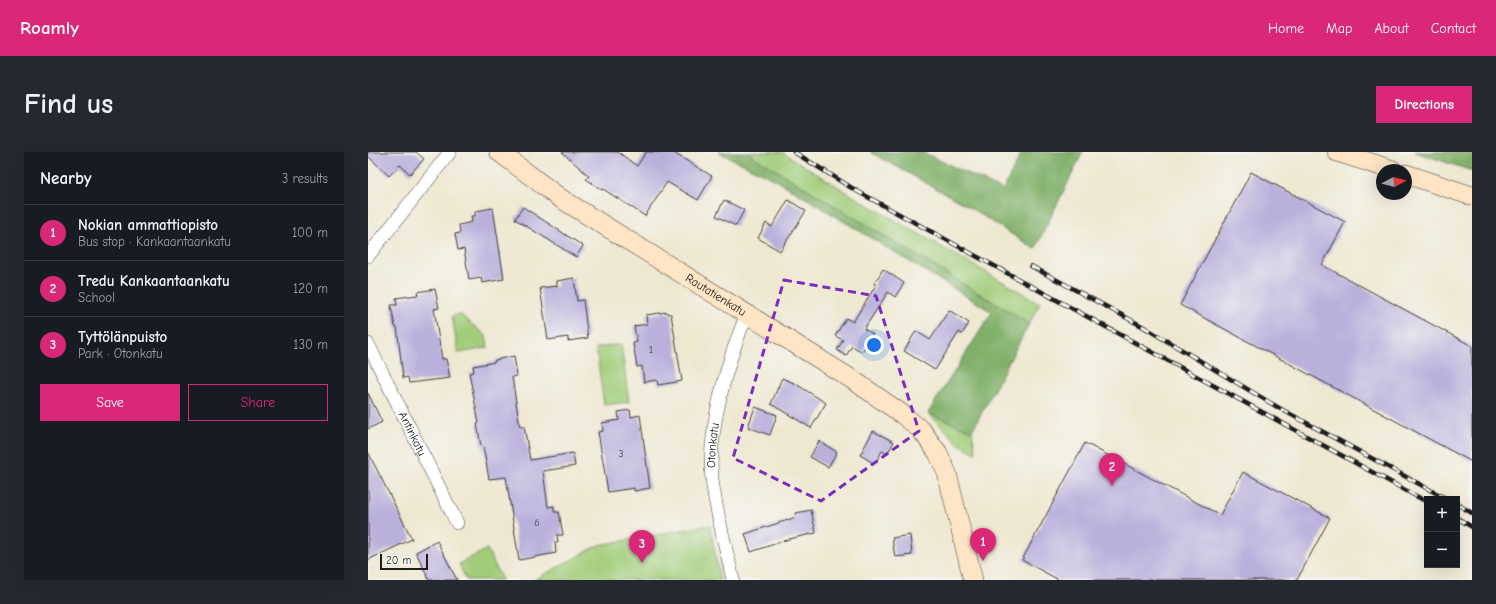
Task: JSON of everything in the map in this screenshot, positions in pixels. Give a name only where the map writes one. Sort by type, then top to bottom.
[{"type":"street","points":[[368,256],[450,152]]},
{"type":"street","name":"Rautatienkatu","points":[[499,152],[560,198],[747,314],[896,409],[930,440],[938,453],[947,473],[973,580]]},
{"type":"street","points":[[1337,152],[1376,165]]},
{"type":"street","points":[[1412,176],[1472,196]]},
{"type":"street","name":"Otonkatu","points":[[733,580],[716,502],[712,477],[712,449],[713,432],[722,389],[747,314]]},
{"type":"street","name":"Antinkatu","points":[[368,344],[457,523]]},
{"type":"highlighted area","points":[[784,280],[876,296],[919,431],[821,501],[733,458]]},
{"type":"green space","points":[[718,152],[746,152],[1029,324],[972,431],[928,413],[992,312],[776,180]]},
{"type":"green space","points":[[746,152],[782,152],[858,199],[1040,303],[1029,324]]},
{"type":"green space","points":[[870,152],[922,152],[1003,190],[1022,152],[1083,152],[1035,249],[964,204]]},
{"type":"green space","points":[[1415,152],[1472,152],[1472,171]]},
{"type":"green space","points":[[460,314],[486,336],[488,348],[458,353],[452,316]]},
{"type":"green space","points":[[621,344],[629,402],[604,405],[596,348]]},
{"type":"green space","points":[[928,413],[972,431],[976,453],[959,444]]},
{"type":"green space","points":[[710,525],[720,580],[534,580],[599,545]]},
{"type":"green space","points":[[487,549],[502,580],[466,580],[459,564]]},
{"type":"building","points":[[368,152],[416,152],[424,159],[410,174],[400,165],[389,176],[368,156]]},
{"type":"building","points":[[562,152],[618,152],[637,166],[646,152],[672,152],[712,176],[698,200],[667,182],[645,216],[586,179],[589,176]]},
{"type":"building","points":[[1251,172],[1345,222],[1322,265],[1472,346],[1472,462],[1180,305]]},
{"type":"building","points":[[724,200],[744,210],[736,226],[716,216]]},
{"type":"building","points":[[788,200],[806,211],[780,251],[758,238],[766,223],[772,227]]},
{"type":"building","points":[[523,207],[583,246],[576,257],[515,219]]},
{"type":"building","points":[[493,208],[504,279],[482,283],[481,278],[469,280],[464,249],[458,250],[455,234],[460,233],[459,225],[472,222],[471,216],[475,216],[475,211]]},
{"type":"building","points":[[883,269],[904,283],[895,297],[888,292],[864,329],[873,334],[862,352],[852,346],[846,356],[837,350],[843,340],[835,336],[846,318],[853,322],[876,285],[874,284]]},
{"type":"building","points":[[574,278],[577,301],[583,300],[588,338],[568,341],[568,337],[548,340],[540,288],[557,286],[557,281]]},
{"type":"building","points":[[435,289],[439,308],[434,309],[442,359],[446,359],[450,378],[409,383],[408,377],[403,378],[397,327],[395,327],[391,305],[397,305],[396,298],[418,295],[417,292]]},
{"type":"building","points":[[949,310],[969,323],[962,334],[959,332],[935,370],[904,351],[916,331],[930,340]]},
{"type":"building","points":[[667,312],[668,314],[671,314],[682,381],[658,385],[657,380],[644,382],[642,366],[637,367],[633,343],[637,342],[634,326],[647,324],[646,315]]},
{"type":"building","points":[[514,356],[517,376],[512,377],[520,427],[524,426],[530,460],[573,453],[575,466],[543,471],[548,507],[554,506],[554,512],[559,512],[563,535],[557,535],[558,542],[555,542],[556,553],[519,560],[506,477],[489,479],[483,446],[481,446],[477,424],[479,423],[469,373],[474,372],[473,366],[495,362],[495,360]]},
{"type":"building","points":[[782,378],[796,384],[826,403],[811,428],[771,404]]},
{"type":"building","points":[[368,393],[382,422],[368,429]]},
{"type":"building","points":[[755,407],[777,415],[770,435],[748,427]]},
{"type":"building","points":[[630,410],[631,417],[640,415],[650,488],[634,491],[634,488],[608,492],[598,432],[603,431],[602,423],[619,420],[618,412]]},
{"type":"building","points":[[873,431],[894,442],[887,454],[882,451],[875,464],[860,455]]},
{"type":"building","points":[[819,441],[837,452],[828,467],[810,457]]},
{"type":"building","points":[[1085,443],[1220,515],[1243,472],[1330,518],[1297,580],[1059,580],[1022,560]]},
{"type":"building","points":[[368,452],[412,539],[368,560]]},
{"type":"building","points":[[811,510],[816,533],[789,539],[751,552],[745,534],[797,517],[796,513]]},
{"type":"building","points":[[910,535],[912,555],[895,557],[892,538]]},
{"type":"building","points":[[437,541],[457,580],[429,580],[416,552]]},
{"type":"railway","points":[[794,152],[855,190],[1424,500]]},
{"type":"railway","points":[[1031,266],[1142,326],[1279,408],[1441,496]]},
{"type":"railway","points":[[1460,506],[1472,513]]},
{"type":"railway","points":[[1460,520],[1472,527]]},
{"type":"place","name":"Tredu Kankaantaankatu","points":[[1112,486]]},
{"type":"place","name":"Nokian ammattiopisto","points":[[983,561]]},
{"type":"place","name":"Tyttölänpuisto","points":[[642,563]]}]
